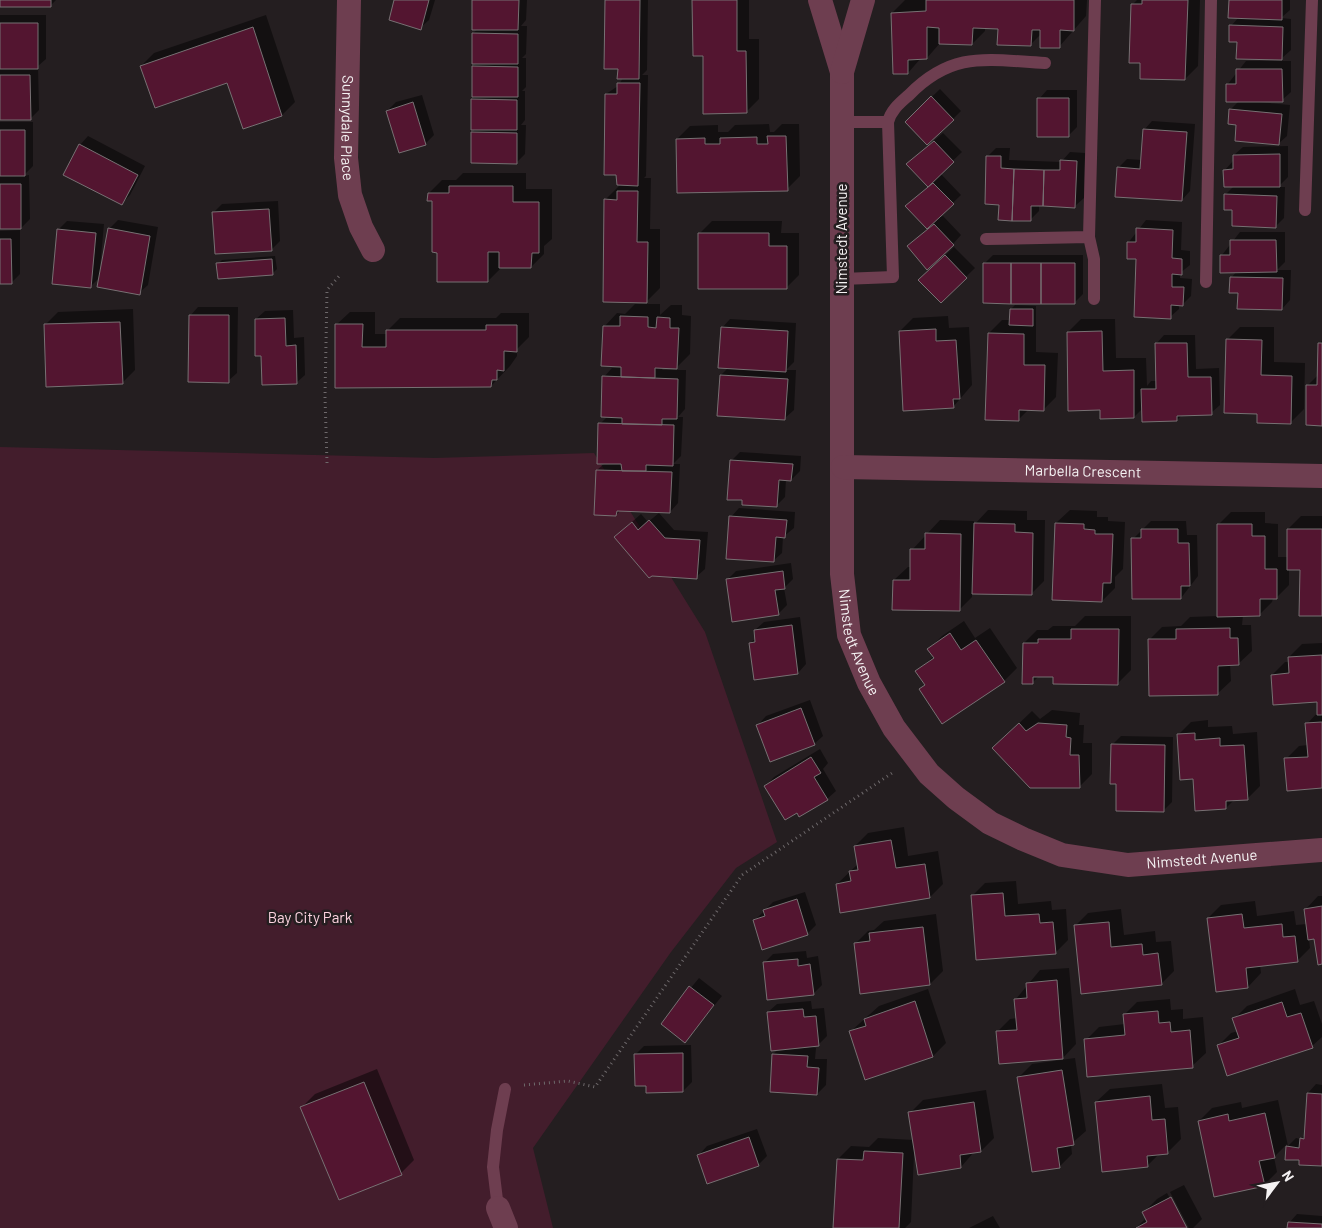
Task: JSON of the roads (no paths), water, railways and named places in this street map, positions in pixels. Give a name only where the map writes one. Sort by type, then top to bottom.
[{"type":"street","name":"Sunnydale Place","points":[[349,0],[346,158],[350,195],[361,227],[373,250]]},
{"type":"street","name":"Nimstedt Avenue","points":[[820,0],[842,72]]},
{"type":"street","name":"Nimstedt Avenue","points":[[863,0],[842,72],[842,574],[850,635],[869,683],[894,728],[929,774],[956,798],[990,823],[1054,852],[1128,865],[1322,850]]},
{"type":"street","name":"Marbella Crescent","points":[[843,468],[1322,476]]},
{"type":"lane","points":[[1094,299],[1094,259],[1089,237],[1095,0]]},
{"type":"lane","points":[[1206,282],[1211,0]]},
{"type":"lane","points":[[1305,210],[1312,0]]},
{"type":"lane","points":[[842,279],[893,277],[888,122],[890,114],[914,90],[940,70],[959,62],[976,59],[1045,64]]},
{"type":"lane","points":[[842,122],[888,122]]},
{"type":"lane","points":[[986,239],[1089,237]]},
{"type":"lane","points":[[502,1218],[493,1167],[497,1130],[506,1089]]},
{"type":"park label","name":"Bay City Park","points":[[310,918]]}]
